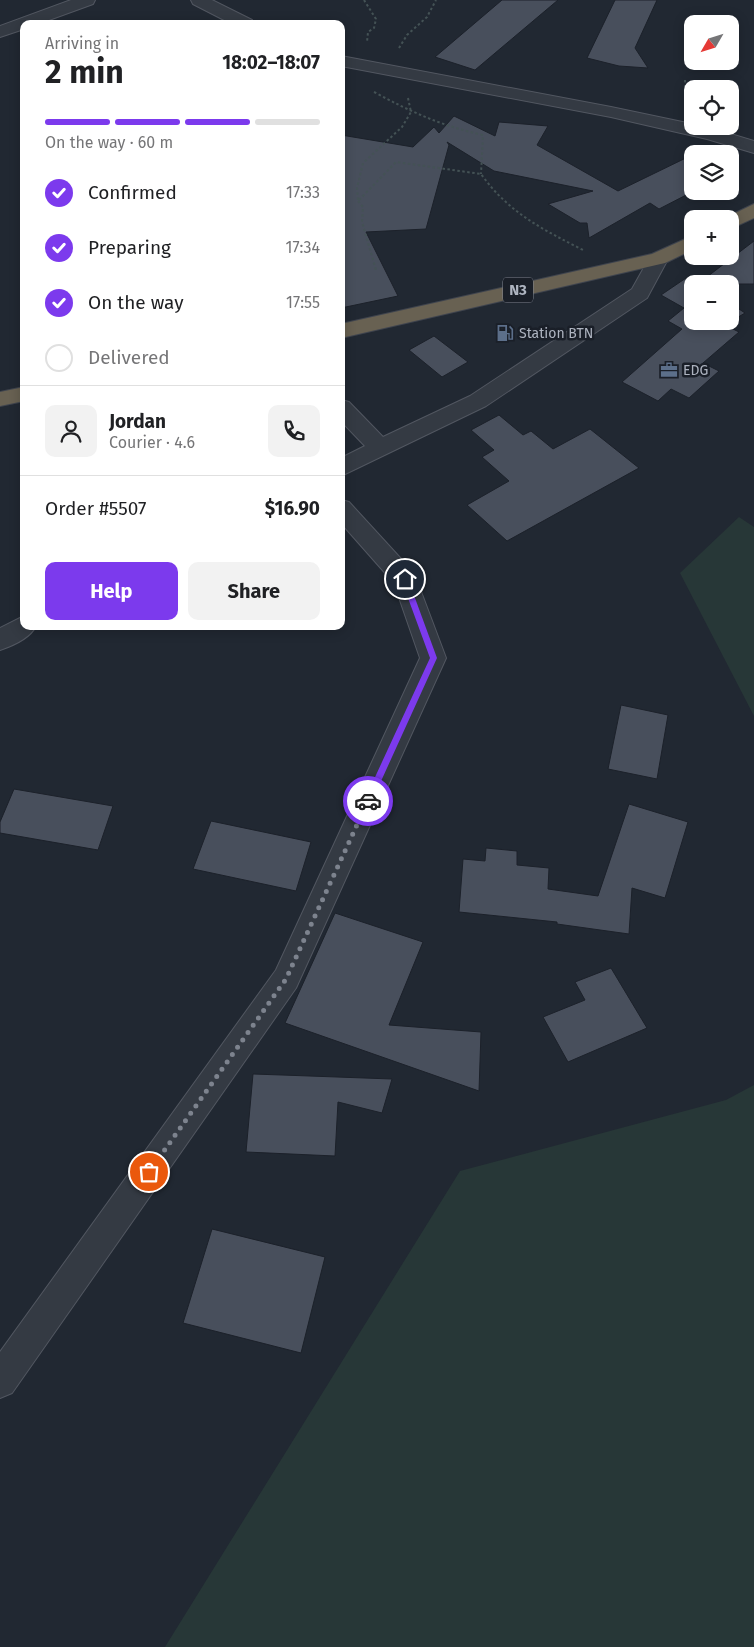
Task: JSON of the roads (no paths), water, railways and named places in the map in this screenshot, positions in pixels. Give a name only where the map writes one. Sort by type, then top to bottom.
[{"type":"highway","points":[[739,218],[754,210]]},
{"type":"highway","name":"N3","points":[[345,330],[658,259],[684,246]]},
{"type":"highway","points":[[0,399],[20,395]]},
{"type":"street","points":[[32,20],[84,0]]},
{"type":"street","points":[[199,0],[238,20]]},
{"type":"street","points":[[0,32],[20,24]]},
{"type":"street","points":[[345,62],[611,112],[711,134],[754,147]]},
{"type":"street","points":[[345,466],[478,401],[640,293],[658,259]]},
{"type":"street","points":[[345,411],[380,448]]},
{"type":"street","points":[[0,1380],[286,979],[433,658],[405,579],[345,512]]},
{"type":"street","points":[[0,640],[20,628]]},
{"type":"place","name":"Station BTN","points":[[505,333]]},
{"type":"place","name":"EDG","points":[[669,370]]}]
